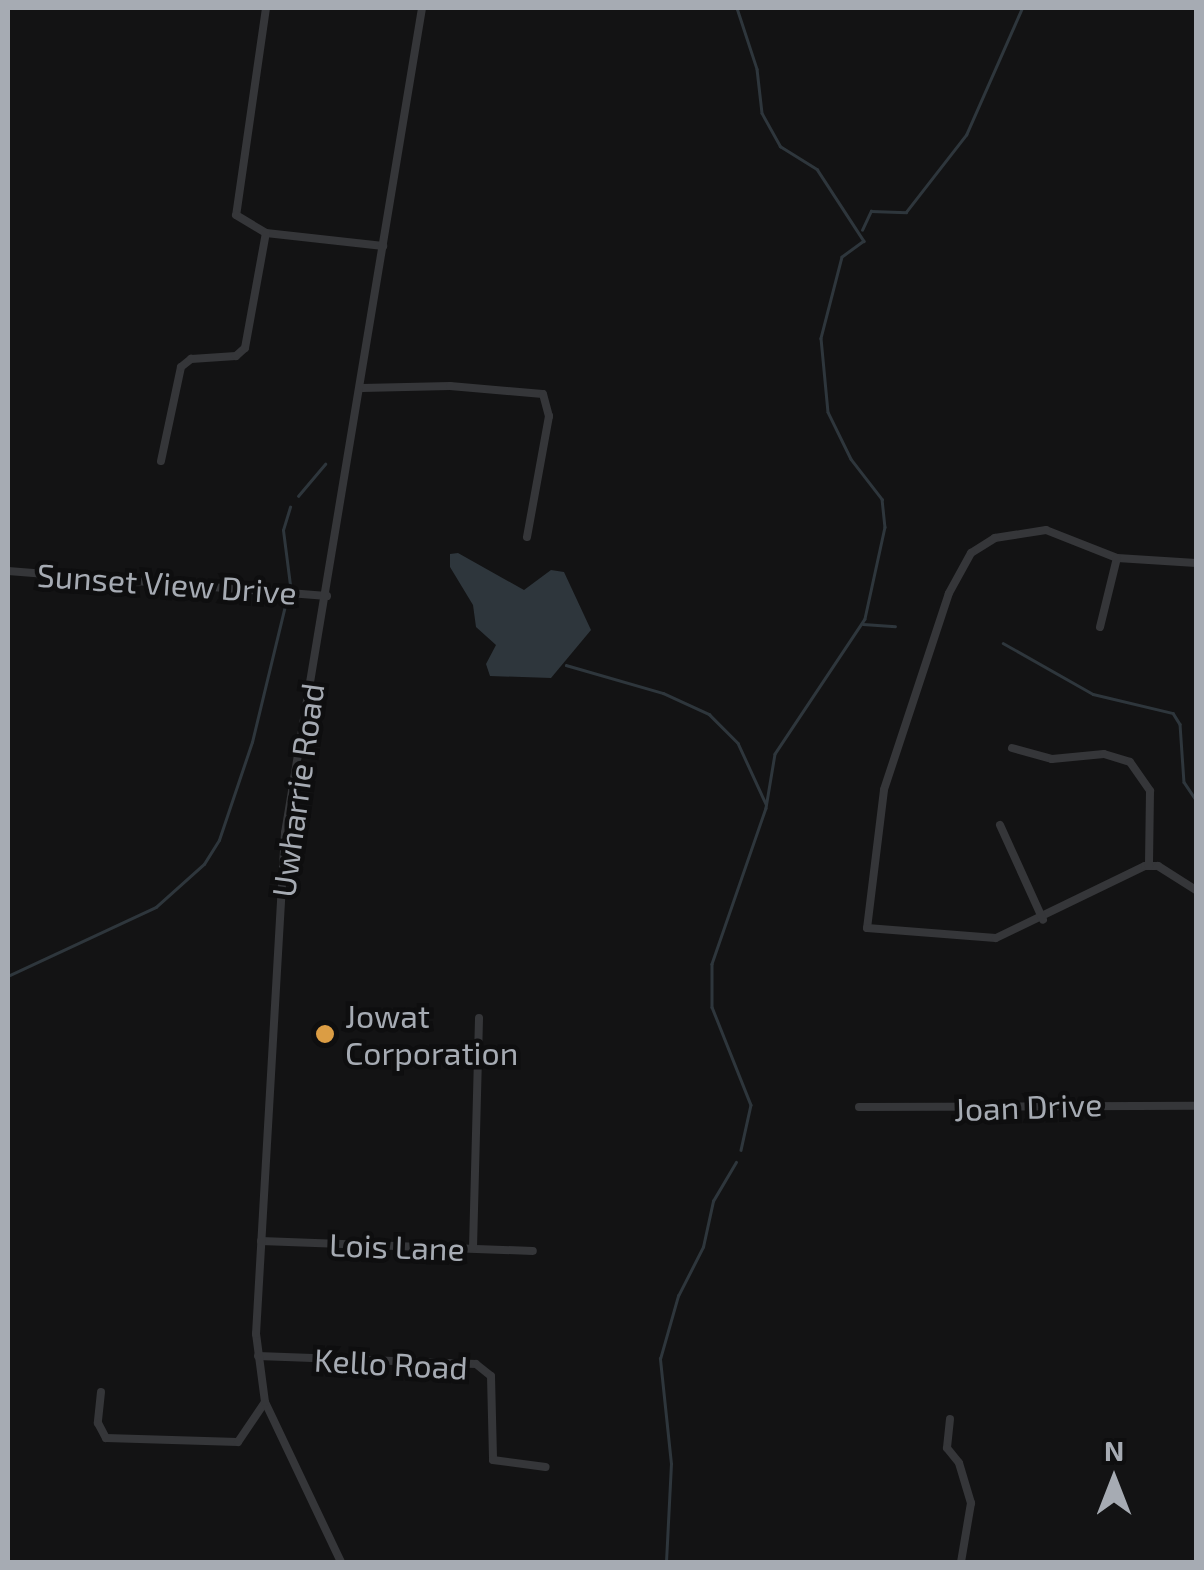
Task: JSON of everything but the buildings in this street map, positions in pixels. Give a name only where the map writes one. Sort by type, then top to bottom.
[{"type":"street","points":[[266,8],[234,205],[242,223],[266,233],[383,246]]},
{"type":"street","name":"Uwharrie Road","points":[[341,1562],[265,1402],[258,1356],[261,1241],[284,833],[362,388],[422,8]]},
{"type":"street","points":[[161,462],[181,367],[191,359],[236,356],[245,348],[266,233]]},
{"type":"street","points":[[362,388],[517,390],[550,402],[527,537]]},
{"type":"street","points":[[1196,562],[1117,558],[1046,530],[995,538],[972,553],[949,594],[884,790],[867,928],[996,938],[1043,920],[1131,869],[1149,866],[1196,890]]},
{"type":"street","points":[[1100,627],[1117,558]]},
{"type":"street","name":"Sunset View Drive","points":[[8,571],[327,596]]},
{"type":"street","points":[[1012,748],[1052,758],[1104,754],[1130,762],[1150,791],[1149,866]]},
{"type":"street","points":[[1000,825],[1043,920]]},
{"type":"street","points":[[473,1248],[478,1018]]},
{"type":"street","name":"Joan Drive","points":[[859,1107],[1196,1106]]},
{"type":"street","name":"Lois Lane","points":[[261,1241],[534,1252]]},
{"type":"street","name":"Kello Road","points":[[258,1356],[483,1368],[492,1383],[490,1453],[497,1464],[546,1466]]},
{"type":"street","points":[[101,1392],[98,1422],[106,1438],[238,1442],[265,1402]]},
{"type":"street","points":[[950,1418],[948,1448],[960,1463],[970,1503],[961,1562]]},
{"type":"shaded area","points":[[458,553],[524,590],[551,570],[564,572],[591,630],[551,678],[490,676],[486,664],[496,645],[476,627],[473,605],[450,567],[450,554]]},
{"type":"waterway","points":[[737,8],[757,69],[762,113],[780,146],[817,169],[864,241],[842,257],[821,338],[828,412],[851,459],[882,499],[885,527],[865,619],[775,754],[766,808],[712,964],[712,1007],[751,1105],[741,1150]]},
{"type":"waterway","points":[[862,230],[871,211],[906,212],[966,135],[1022,8]]},
{"type":"waterway","points":[[298,496],[325,464]]},
{"type":"waterway","points":[[290,507],[283,530],[290,585]]},
{"type":"waterway","points":[[8,976],[156,907],[204,864],[219,840],[252,742],[286,601]]},
{"type":"waterway","points":[[863,624],[895,626]]},
{"type":"waterway","points":[[1003,643],[1093,694],[1173,713],[1180,724],[1184,782],[1196,800]]},
{"type":"waterway","points":[[566,665],[663,693],[709,714],[738,743],[766,804]]},
{"type":"waterway","points":[[666,1562],[671,1464],[660,1359],[678,1296],[703,1247],[713,1201],[736,1162]]},
{"type":"place","name":"Jowat Corporation","points":[[325,1034]]}]
